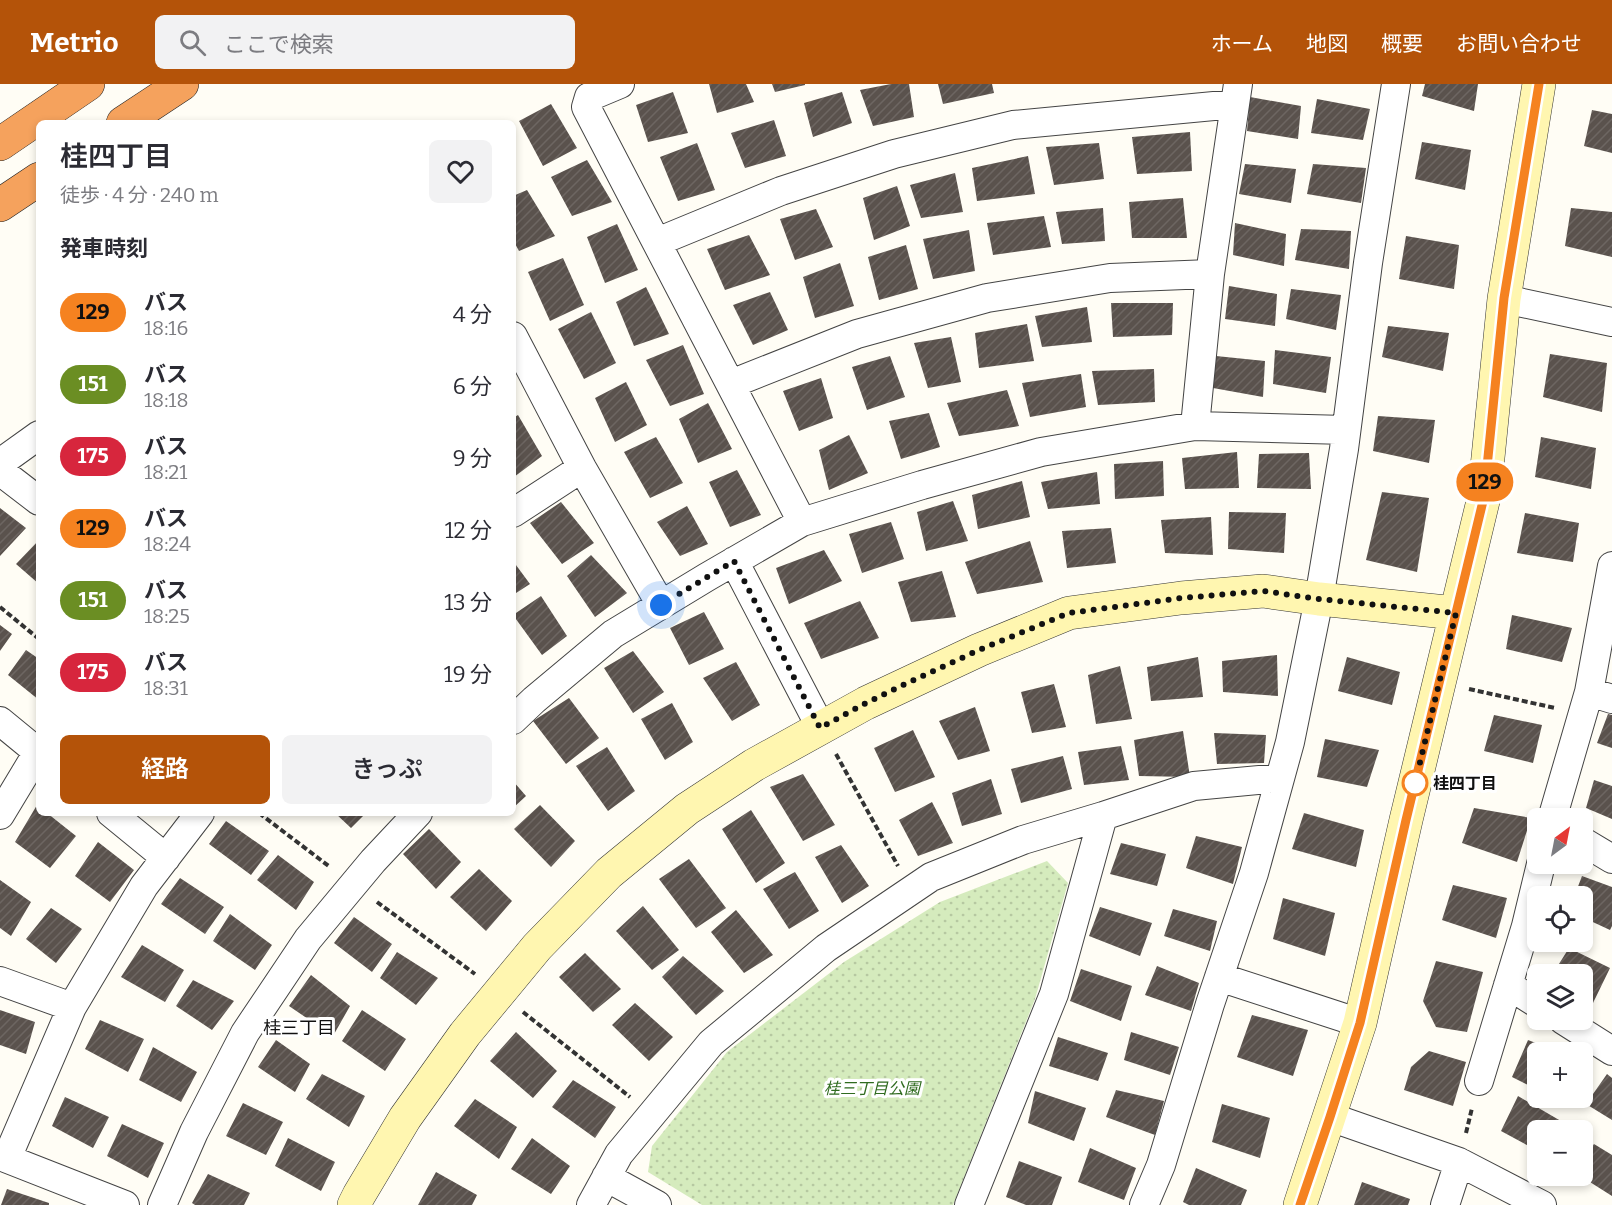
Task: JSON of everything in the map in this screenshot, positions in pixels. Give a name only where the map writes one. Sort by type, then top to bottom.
[{"type":"highway","points":[[0,144],[88,84]]},
{"type":"highway","points":[[128,120],[182,84]]},
{"type":"highway","points":[[0,205],[36,181]]},
{"type":"street","points":[[620,84],[589,97],[586,107],[802,522]]},
{"type":"street","points":[[1144,1205],[1161,1165],[1254,873],[1290,742],[1319,599],[1396,84]]},
{"type":"street","points":[[1300,1205],[1360,1023],[1406,820],[1484,497],[1504,298],[1539,84]]},
{"type":"street","points":[[657,242],[781,191],[894,154],[1013,125],[1237,94],[1210,274],[1195,426]]},
{"type":"street","points":[[731,384],[857,334],[987,298],[1110,278],[1210,274]]},
{"type":"street","points":[[1504,298],[1612,322]]},
{"type":"street","points":[[516,342],[582,468],[661,605]]},
{"type":"street","points":[[516,717],[613,634],[802,522],[1041,452],[1195,426],[1346,430]]},
{"type":"street","points":[[0,463],[36,437]]},
{"type":"street","points":[[516,511],[582,468]]},
{"type":"street","points":[[0,471],[36,499]]},
{"type":"street","points":[[734,561],[820,728]]},
{"type":"street","points":[[1556,808],[1594,702],[1612,566]]},
{"type":"street","points":[[354,1205],[405,1118],[465,1034],[537,947],[609,873],[687,808],[754,765],[866,703],[979,650],[1069,613],[1182,598],[1263,591],[1456,613]]},
{"type":"street","points":[[0,721],[36,751]]},
{"type":"street","points":[[0,815],[36,756]]},
{"type":"street","points":[[591,1205],[619,1154],[711,1043],[826,948],[931,877],[1023,840],[1194,786],[1280,778]]},
{"type":"street","points":[[115,816],[166,858]]},
{"type":"street","points":[[125,1205],[3,1157],[72,1007],[144,886],[198,816]]},
{"type":"street","points":[[162,1205],[194,1132],[245,1033],[308,939],[373,861],[415,816]]},
{"type":"street","points":[[969,1205],[1054,994],[1103,816]]},
{"type":"street","points":[[1593,848],[1612,859]]},
{"type":"street","points":[[1479,1081],[1526,926],[1539,874]]},
{"type":"street","points":[[1219,977],[1360,1023]]},
{"type":"street","points":[[0,981],[72,1007]]},
{"type":"street","points":[[1508,985],[1527,997]]},
{"type":"street","points":[[1579,1030],[1612,1051]]},
{"type":"street","points":[[1330,1117],[1459,1162],[1542,1205]]},
{"type":"street","points":[[1446,1205],[1459,1162]]},
{"type":"street","points":[[606,1177],[657,1205]]},
{"type":"path","points":[[0,608],[36,637]]},
{"type":"path","points":[[1468,689],[1594,702]]},
{"type":"path","points":[[820,728],[912,890]]},
{"type":"path","points":[[263,816],[499,993],[652,1114]]},
{"type":"path","points":[[1459,1162],[1479,1081]]},
{"type":"green space","name":"桂三丁目公園","points":[[1047,861],[1068,883],[1035,999],[953,1205],[702,1205],[648,1172],[652,1146],[727,1052],[844,962],[940,902]]},
{"type":"building","points":[[709,84],[746,84],[754,102],[717,113]]},
{"type":"building","points":[[772,84],[805,84],[805,85],[775,92]]},
{"type":"building","points":[[891,84],[909,84],[914,117],[873,126],[860,90]]},
{"type":"building","points":[[938,84],[992,84],[994,93],[943,104]]},
{"type":"building","points":[[1425,84],[1478,84],[1474,111],[1422,96]]},
{"type":"building","points":[[673,92],[688,133],[648,142],[636,105]]},
{"type":"building","points":[[842,92],[852,123],[813,137],[804,103]]},
{"type":"building","points":[[1250,97],[1301,106],[1298,139],[1247,131]]},
{"type":"building","points":[[1317,99],[1370,109],[1363,140],[1311,133]]},
{"type":"building","points":[[551,104],[577,148],[543,166],[519,121]]},
{"type":"building","points":[[1592,110],[1612,114],[1612,153],[1584,146]]},
{"type":"building","points":[[774,120],[786,156],[745,168],[731,133]]},
{"type":"building","points":[[1190,132],[1192,171],[1137,174],[1132,137]]},
{"type":"building","points":[[1422,142],[1471,150],[1465,190],[1415,179]]},
{"type":"building","points":[[697,143],[715,190],[678,201],[660,157]]},
{"type":"building","points":[[1099,143],[1104,179],[1054,185],[1046,147]]},
{"type":"building","points":[[1028,156],[1035,194],[977,201],[972,168]]},
{"type":"building","points":[[587,160],[612,202],[572,216],[551,177]]},
{"type":"building","points":[[1245,164],[1296,169],[1291,203],[1239,194]]},
{"type":"building","points":[[1313,164],[1366,168],[1361,203],[1307,194]]},
{"type":"building","points":[[955,173],[963,212],[921,218],[910,185]]},
{"type":"building","points":[[897,186],[910,226],[874,240],[863,198]]},
{"type":"building","points":[[527,190],[555,236],[519,251],[516,246],[516,195]]},
{"type":"building","points":[[1183,198],[1187,238],[1132,238],[1129,202]]},
{"type":"building","points":[[1103,208],[1105,241],[1062,244],[1056,212]]},
{"type":"building","points":[[1571,208],[1612,212],[1612,257],[1565,246]]},
{"type":"building","points":[[816,209],[833,247],[795,260],[780,219]]},
{"type":"building","points":[[1044,216],[1051,247],[993,255],[987,223]]},
{"type":"building","points":[[1235,223],[1286,234],[1284,266],[1233,255]]},
{"type":"building","points":[[617,224],[638,270],[605,283],[587,237]]},
{"type":"building","points":[[1301,229],[1351,231],[1349,269],[1295,260]]},
{"type":"building","points":[[969,230],[975,271],[933,279],[923,239]]},
{"type":"building","points":[[749,235],[770,275],[725,290],[707,249]]},
{"type":"building","points":[[1406,236],[1459,245],[1454,289],[1399,279]]},
{"type":"building","points":[[906,245],[918,289],[879,300],[868,257]]},
{"type":"building","points":[[563,258],[584,305],[550,321],[528,272]]},
{"type":"building","points":[[840,263],[854,306],[815,318],[803,277]]},
{"type":"building","points":[[1229,286],[1277,294],[1275,326],[1225,319]]},
{"type":"building","points":[[646,287],[669,334],[634,346],[616,302]]},
{"type":"building","points":[[1291,289],[1341,295],[1336,330],[1286,319]]},
{"type":"building","points":[[770,292],[788,330],[753,345],[733,305]]},
{"type":"building","points":[[1111,303],[1173,303],[1172,335],[1113,337]]},
{"type":"building","points":[[1087,307],[1092,342],[1042,347],[1035,316]]},
{"type":"building","points":[[591,312],[616,363],[584,379],[558,329]]},
{"type":"building","points":[[1027,324],[1034,361],[979,368],[975,333]]},
{"type":"building","points":[[1388,326],[1449,333],[1443,371],[1382,357]]},
{"type":"building","points":[[951,337],[961,382],[928,388],[914,343]]},
{"type":"building","points":[[683,345],[704,394],[670,406],[646,360]]},
{"type":"building","points":[[1275,350],[1331,357],[1326,393],[1273,384]]},
{"type":"building","points":[[1550,354],[1607,363],[1602,412],[1543,397]]},
{"type":"building","points":[[890,356],[905,397],[867,410],[852,367]]},
{"type":"building","points":[[1216,356],[1265,361],[1263,397],[1213,388]]},
{"type":"building","points":[[1154,369],[1155,402],[1098,405],[1092,371]]},
{"type":"building","points":[[1081,374],[1086,407],[1030,417],[1022,383]]},
{"type":"building","points":[[821,378],[833,418],[799,431],[783,391]]},
{"type":"building","points":[[626,382],[647,425],[615,442],[595,398]]},
{"type":"building","points":[[1007,390],[1019,426],[959,436],[947,403]]},
{"type":"building","points":[[708,403],[732,449],[698,463],[679,419]]},
{"type":"building","points":[[929,413],[940,447],[901,459],[889,421]]},
{"type":"building","points":[[518,415],[542,456],[516,476],[516,416]]},
{"type":"building","points":[[1378,416],[1435,420],[1429,463],[1373,451]]},
{"type":"building","points":[[849,435],[868,473],[829,490],[819,450]]},
{"type":"building","points":[[656,437],[683,483],[650,498],[624,452]]},
{"type":"building","points":[[1541,437],[1596,448],[1591,489],[1535,477]]},
{"type":"building","points":[[1237,452],[1239,488],[1185,489],[1182,458]]},
{"type":"building","points":[[1309,453],[1311,489],[1257,488],[1259,454]]},
{"type":"building","points":[[1163,461],[1164,496],[1115,499],[1114,464]]},
{"type":"building","points":[[737,470],[761,515],[730,527],[709,482]]},
{"type":"building","points":[[1097,472],[1100,504],[1048,509],[1041,482]]},
{"type":"building","points":[[1022,481],[1030,517],[978,529],[972,495]]},
{"type":"building","points":[[1382,492],[1429,498],[1417,572],[1366,560]]},
{"type":"building","points":[[953,501],[968,541],[926,551],[917,512]]},
{"type":"building","points":[[561,502],[594,543],[562,564],[530,523]]},
{"type":"building","points":[[687,506],[708,544],[680,556],[657,522]]},
{"type":"building","points":[[0,508],[26,528],[0,556]]},
{"type":"building","points":[[1229,512],[1286,513],[1284,553],[1228,549]]},
{"type":"building","points":[[1525,513],[1579,523],[1573,562],[1517,553]]},
{"type":"building","points":[[1211,517],[1213,555],[1165,553],[1161,520]]},
{"type":"building","points":[[891,522],[904,559],[862,573],[849,534]]},
{"type":"building","points":[[1111,528],[1116,563],[1067,568],[1062,531]]},
{"type":"building","points":[[1030,541],[1043,582],[977,594],[965,562]]},
{"type":"building","points":[[36,543],[36,581],[16,564]]},
{"type":"building","points":[[824,550],[842,581],[789,604],[776,568]]},
{"type":"building","points":[[591,555],[627,593],[595,617],[567,576]]},
{"type":"building","points":[[516,565],[530,584],[516,593]]},
{"type":"building","points":[[942,571],[956,617],[911,622],[898,582]]},
{"type":"building","points":[[541,596],[567,636],[542,655],[516,619],[516,613]]},
{"type":"building","points":[[860,601],[879,638],[821,659],[804,623]]},
{"type":"building","points":[[704,612],[724,649],[689,665],[670,628]]},
{"type":"building","points":[[1512,615],[1572,628],[1562,662],[1506,649]]},
{"type":"building","points":[[0,625],[12,634],[0,651]]},
{"type":"building","points":[[26,650],[36,657],[36,698],[8,675]]},
{"type":"building","points":[[633,651],[664,692],[633,713],[604,668]]},
{"type":"building","points":[[1277,655],[1278,696],[1223,692],[1222,661]]},
{"type":"building","points":[[1198,657],[1203,697],[1151,701],[1147,667]]},
{"type":"building","points":[[1347,657],[1400,672],[1392,705],[1338,691]]},
{"type":"building","points":[[736,662],[760,705],[732,721],[703,678]]},
{"type":"building","points":[[1120,666],[1132,719],[1096,724],[1088,675]]},
{"type":"building","points":[[1054,684],[1066,727],[1032,733],[1021,692]]},
{"type":"building","points":[[569,698],[599,738],[566,764],[533,721]]},
{"type":"building","points":[[672,703],[693,742],[665,760],[641,719]]},
{"type":"building","points":[[975,707],[990,751],[958,760],[939,721]]},
{"type":"building","points":[[1608,714],[1612,715],[1612,748],[1597,743]]},
{"type":"building","points":[[1494,715],[1542,725],[1533,763],[1484,751]]},
{"type":"building","points":[[913,730],[935,777],[895,792],[874,748]]},
{"type":"building","points":[[1183,731],[1190,777],[1139,776],[1134,740]]},
{"type":"building","points":[[1214,733],[1266,735],[1264,763],[1217,764]]},
{"type":"building","points":[[1325,739],[1379,750],[1367,787],[1317,777]]},
{"type":"building","points":[[1121,746],[1129,780],[1084,785],[1078,752]]},
{"type":"building","points":[[607,747],[635,791],[608,811],[576,766]]},
{"type":"building","points":[[1063,756],[1072,789],[1021,803],[1011,769]]},
{"type":"building","points":[[803,774],[835,825],[803,841],[770,787]]},
{"type":"building","points":[[991,779],[1002,814],[962,826],[952,793]]},
{"type":"building","points":[[1594,780],[1612,786],[1612,819],[1593,811],[1593,808],[1586,808]]},
{"type":"building","points":[[516,784],[526,796],[516,805]]},
{"type":"building","points":[[932,802],[953,843],[918,856],[899,820]]},
{"type":"building","points":[[540,805],[575,841],[551,867],[514,829]]},
{"type":"building","points":[[36,807],[36,816],[51,816],[76,836],[50,868],[15,842]]},
{"type":"building","points":[[1474,808],[1527,817],[1527,831],[1517,862],[1462,843]]},
{"type":"building","points":[[751,810],[785,863],[756,883],[722,829]]},
{"type":"building","points":[[1304,813],[1364,830],[1356,867],[1292,849]]},
{"type":"building","points":[[338,816],[363,816],[351,828]]},
{"type":"building","points":[[226,821],[269,851],[251,875],[209,844]]},
{"type":"building","points":[[429,829],[461,862],[436,889],[403,854]]},
{"type":"building","points":[[1196,836],[1242,847],[1233,884],[1186,868]]},
{"type":"building","points":[[98,842],[134,870],[110,902],[75,876]]},
{"type":"building","points":[[1121,843],[1166,854],[1157,886],[1110,874]]},
{"type":"building","points":[[841,845],[869,886],[842,903],[815,857]]},
{"type":"building","points":[[278,855],[314,882],[296,910],[257,880]]},
{"type":"building","points":[[689,859],[726,908],[696,928],[659,879]]},
{"type":"building","points":[[479,869],[512,901],[486,931],[450,897]]},
{"type":"building","points":[[795,872],[819,911],[789,929],[763,889]]},
{"type":"building","points":[[1582,876],[1612,887],[1612,926],[1610,930],[1593,922],[1593,886],[1578,886]]},
{"type":"building","points":[[180,878],[224,907],[205,934],[161,904]]},
{"type":"building","points":[[0,880],[31,902],[11,936],[0,928]]},
{"type":"building","points":[[1453,885],[1507,898],[1496,938],[1442,920]]},
{"type":"building","points":[[1283,898],[1335,913],[1325,956],[1273,939]]},
{"type":"building","points":[[643,906],[679,950],[652,970],[616,931]]},
{"type":"building","points":[[1100,907],[1152,923],[1140,956],[1089,936]]},
{"type":"building","points":[[51,908],[82,929],[56,963],[26,939]]},
{"type":"building","points":[[1173,909],[1217,921],[1210,951],[1164,936]]},
{"type":"building","points":[[736,910],[773,955],[744,973],[711,932]]},
{"type":"building","points":[[230,914],[272,945],[255,970],[213,941]]},
{"type":"building","points":[[354,917],[392,944],[372,972],[334,943]]},
{"type":"building","points":[[142,945],[184,970],[165,1002],[121,977]]},
{"type":"building","points":[[397,952],[438,978],[416,1005],[380,978]]},
{"type":"building","points":[[1566,952],[1577,952],[1610,968],[1593,1003],[1593,964],[1559,964]]},
{"type":"building","points":[[585,953],[621,989],[593,1012],[559,977]]},
{"type":"building","points":[[683,956],[724,991],[696,1015],[662,977]]},
{"type":"building","points":[[1436,961],[1483,972],[1467,1032],[1436,1027],[1423,1001]]},
{"type":"building","points":[[1157,966],[1199,983],[1191,1011],[1145,995]]},
{"type":"building","points":[[1081,969],[1132,986],[1121,1021],[1070,1001]]},
{"type":"building","points":[[311,975],[350,1006],[333,1036],[289,1006]]},
{"type":"building","points":[[193,980],[234,1001],[212,1030],[176,1006]]},
{"type":"building","points":[[635,1003],[673,1037],[649,1061],[612,1025]]},
{"type":"building","points":[[0,1010],[35,1022],[26,1054],[0,1045]]},
{"type":"building","points":[[362,1010],[406,1039],[385,1071],[342,1041]]},
{"type":"building","points":[[1252,1015],[1308,1030],[1293,1076],[1237,1057]]},
{"type":"building","points":[[100,1020],[144,1039],[128,1072],[85,1049]]},
{"type":"building","points":[[516,1032],[557,1071],[533,1098],[490,1061]]},
{"type":"building","points":[[1131,1032],[1179,1047],[1170,1075],[1124,1060]]},
{"type":"building","points":[[1058,1037],[1108,1053],[1098,1081],[1049,1066]]},
{"type":"building","points":[[276,1040],[310,1064],[295,1092],[258,1067]]},
{"type":"building","points":[[1527,1042],[1527,1084],[1512,1077]]},
{"type":"building","points":[[153,1047],[197,1072],[181,1102],[139,1080]]},
{"type":"building","points":[[1429,1051],[1466,1062],[1453,1106],[1404,1090],[1411,1067]]},
{"type":"building","points":[[322,1074],[365,1096],[349,1127],[306,1099]]},
{"type":"building","points":[[1607,1074],[1612,1078],[1612,1120],[1592,1108],[1593,1094]]},
{"type":"building","points":[[573,1080],[616,1107],[595,1138],[552,1107]]},
{"type":"building","points":[[1116,1090],[1164,1101],[1155,1135],[1106,1117]]},
{"type":"building","points":[[1035,1091],[1086,1108],[1074,1141],[1028,1123]]},
{"type":"building","points":[[1518,1096],[1527,1101],[1527,1108],[1539,1108],[1559,1120],[1527,1120],[1527,1145],[1501,1131]]},
{"type":"building","points":[[65,1097],[109,1117],[93,1148],[52,1126]]},
{"type":"building","points":[[475,1099],[517,1127],[499,1159],[454,1126]]},
{"type":"building","points":[[243,1103],[283,1122],[266,1155],[226,1136]]},
{"type":"building","points":[[1222,1104],[1270,1118],[1260,1158],[1212,1142]]},
{"type":"building","points":[[122,1124],[164,1143],[148,1178],[107,1156]]},
{"type":"building","points":[[288,1138],[335,1162],[321,1191],[275,1166]]},
{"type":"building","points":[[532,1138],[570,1166],[551,1194],[511,1169]]},
{"type":"building","points":[[1593,1145],[1612,1155],[1612,1196],[1593,1184]]},
{"type":"building","points":[[1090,1148],[1136,1168],[1124,1200],[1078,1182]]},
{"type":"building","points":[[1019,1161],[1062,1177],[1052,1205],[1026,1205],[1006,1197]]},
{"type":"building","points":[[1196,1168],[1247,1190],[1241,1205],[1189,1205],[1183,1202]]},
{"type":"building","points":[[436,1172],[477,1195],[472,1205],[418,1205]]},
{"type":"building","points":[[208,1174],[250,1193],[244,1205],[195,1205],[192,1203]]},
{"type":"building","points":[[1362,1182],[1410,1199],[1408,1205],[1354,1205]]},
{"type":"building","points":[[7,1189],[49,1203],[49,1205],[1,1205]]},
{"type":"bus line","name":"129","points":[[1300,1205],[1360,1023],[1406,820],[1484,497],[1504,298],[1539,84]]},
{"type":"place","name":"桂四丁目","points":[[1415,783]]},
{"type":"district","name":"桂三丁目","points":[[299,1028]]},
{"type":"route","points":[[661,605],[734,561],[820,728],[903,685],[979,650],[1069,613],[1182,598],[1263,591],[1456,613],[1415,783]]}]
